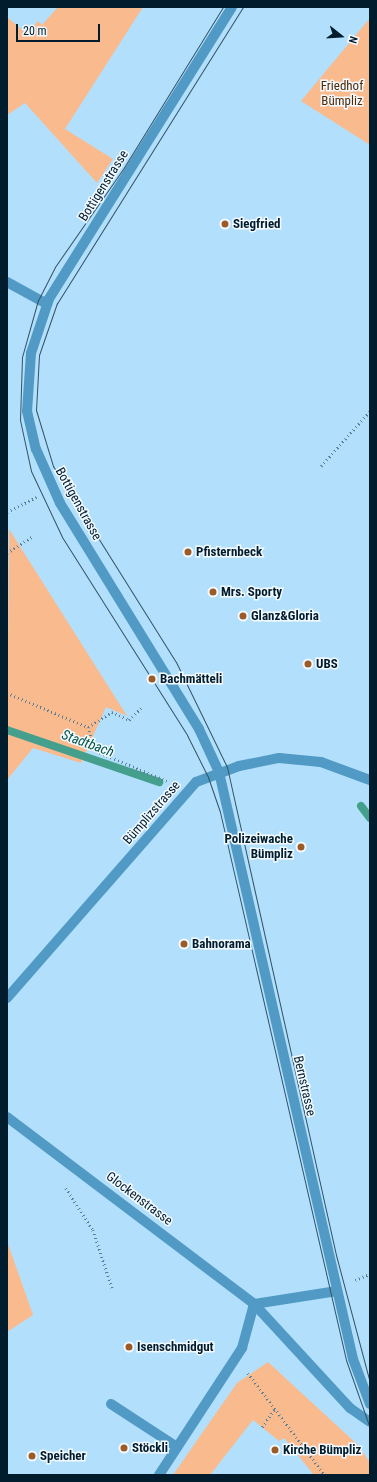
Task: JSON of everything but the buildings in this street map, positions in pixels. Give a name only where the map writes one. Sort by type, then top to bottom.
[{"type":"street","name":"Bottigenstrasse","points":[[219,772],[199,729],[53,490],[32,435],[27,401],[31,353],[47,304],[232,7]]},
{"type":"street","points":[[7,282],[47,304]]},
{"type":"street","name":"Bümplizstrasse","points":[[7,998],[189,790],[219,772],[261,760],[302,759],[321,762],[370,780]]},
{"type":"street","name":"Bernstrasse","points":[[219,772],[353,1359],[370,1404]]},
{"type":"street","name":"Glockenstrasse","points":[[7,1117],[254,1304],[350,1408],[370,1422]]},
{"type":"street","points":[[159,1475],[242,1348],[254,1304],[338,1290]]},
{"type":"street","points":[[111,1404],[177,1447]]},
{"type":"path","points":[[321,466],[370,411]]},
{"type":"path","points":[[7,512],[53,490]]},
{"type":"path","points":[[7,553],[33,536]]},
{"type":"path","points":[[7,693],[88,727],[96,751],[167,781]]},
{"type":"path","points":[[7,698],[12,695]]},
{"type":"path","points":[[88,727],[112,712],[129,720],[141,708]]},
{"type":"path","points":[[65,1186],[93,1230],[113,1290]]},
{"type":"path","points":[[353,1282],[370,1274]]},
{"type":"path","points":[[244,1368],[274,1410],[325,1475]]},
{"type":"path","points":[[262,1427],[274,1410]]},
{"type":"green space","points":[[58,7],[143,7],[65,129],[113,159],[97,183],[25,103],[7,115],[7,17],[27,34],[38,21],[42,25]]},
{"type":"green space","name":"Friedhof Bümpliz","points":[[370,18],[370,145],[301,101]]},
{"type":"green space","points":[[9,529],[127,716],[106,707],[81,763],[33,748],[7,780]]},
{"type":"green space","points":[[7,1241],[33,1315],[7,1332]]},
{"type":"green space","points":[[268,1362],[359,1446],[370,1463],[370,1475],[314,1475],[284,1438],[279,1441],[253,1420],[210,1475],[173,1475],[237,1383]]},
{"type":"waterway","name":"Stadtbach","points":[[7,730],[159,782]]},
{"type":"waterway","name":"Stadtbach","points":[[361,806],[370,818]]},
{"type":"tram line","points":[[223,7],[123,169],[55,267],[38,300],[22,357],[20,420],[31,471],[62,537],[187,735],[208,777],[220,812],[346,1360],[370,1428]]},
{"type":"tram line","points":[[243,7],[57,303],[39,355],[36,410],[53,466],[176,662],[227,767],[336,1255],[370,1383]]},
{"type":"place","name":"Siegfried","points":[[225,224]]},
{"type":"place","name":"Pfisternbeck","points":[[188,552]]},
{"type":"place","name":"Mrs. Sporty","points":[[213,592]]},
{"type":"place","name":"Glanz&Gloria","points":[[243,616]]},
{"type":"place","name":"UBS","points":[[308,664]]},
{"type":"place","name":"Bachmätteli","points":[[152,679]]},
{"type":"place","name":"Polizeiwache Bümpliz","points":[[301,847]]},
{"type":"place","name":"Bahnorama","points":[[184,944]]},
{"type":"place","name":"Isenschmidgut","points":[[129,1347]]},
{"type":"place","name":"Stöckli","points":[[124,1448]]},
{"type":"place","name":"Kirche Bümpliz","points":[[275,1450]]},
{"type":"place","name":"Speicher","points":[[32,1456]]}]
